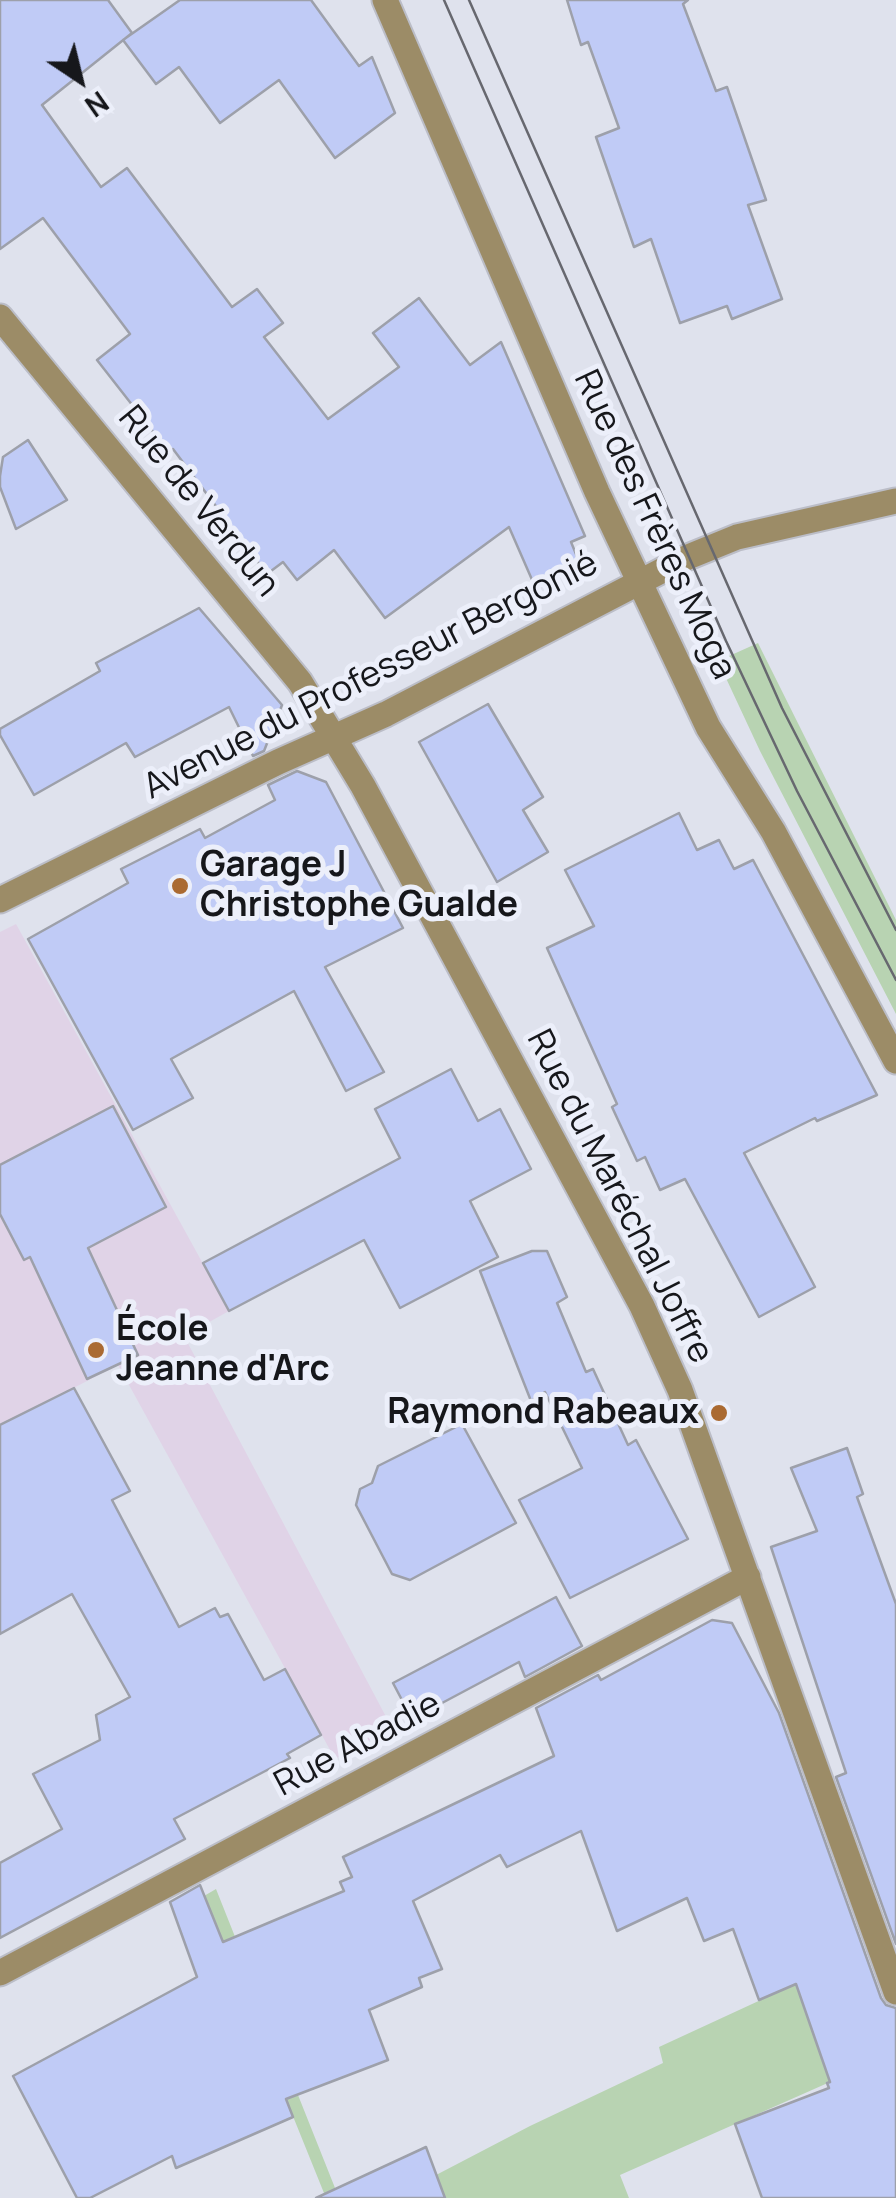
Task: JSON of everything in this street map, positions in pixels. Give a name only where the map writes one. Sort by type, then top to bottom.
[{"type":"street","name":"Rue des Frères Moga","points":[[384,0],[597,492],[708,727],[774,830],[896,1061]]},
{"type":"street","name":"Rue de Verdun","points":[[0,317],[300,682],[335,736]]},
{"type":"street","name":"Avenue du Professeur Bergonié","points":[[0,900],[386,714],[641,580],[737,537],[896,500]]},
{"type":"street","name":"Rue du Maréchal Joffre","points":[[335,736],[642,1306],[680,1390],[896,1992]]},
{"type":"street","name":"Rue Abadie","points":[[0,1974],[748,1578]]},
{"type":"shaded area","name":"École Jeanne d'Arc","points":[[16,924],[229,1311],[184,1336],[392,1728],[335,1759],[118,1365],[0,1426],[0,932]]},
{"type":"green space","points":[[758,643],[896,920],[896,1014],[760,751],[718,661]]},
{"type":"green space","points":[[216,1889],[339,2198],[326,2198],[204,1896]]},
{"type":"green space","points":[[856,1956],[813,2031],[830,2082],[620,2175],[629,2198],[392,2198],[663,2063],[659,2047]]},
{"type":"building","points":[[0,0],[108,0],[132,33],[42,105],[101,187],[127,168],[232,307],[257,289],[283,323],[264,337],[328,419],[399,367],[373,333],[419,298],[470,365],[501,342],[585,536],[571,542],[578,559],[533,582],[509,527],[385,618],[334,550],[297,580],[283,562],[267,574],[173,449],[169,452],[97,360],[130,334],[43,218],[0,249]]},
{"type":"building","points":[[180,0],[311,0],[359,66],[372,57],[395,113],[335,158],[279,80],[220,123],[179,67],[156,84],[123,40]]},
{"type":"building","points":[[567,0],[688,0],[683,4],[716,91],[727,87],[766,200],[748,205],[782,299],[732,319],[727,306],[680,323],[651,239],[634,247],[596,137],[619,128],[588,42],[581,45]]},
{"type":"building","points":[[28,440],[67,500],[16,529],[0,487],[0,476],[3,457]]},
{"type":"building","points":[[199,608],[282,705],[264,751],[253,756],[229,707],[135,757],[126,743],[34,795],[0,729],[100,671],[96,663]]},
{"type":"building","points":[[488,704],[543,797],[523,810],[548,852],[497,882],[419,742]]},
{"type":"building","points":[[297,771],[326,782],[403,928],[325,967],[384,1072],[346,1091],[294,991],[171,1059],[193,1098],[133,1130],[28,939],[128,883],[121,869],[200,829],[205,838],[275,800],[268,785]]},
{"type":"building","points":[[679,813],[697,850],[719,840],[734,869],[753,860],[877,1095],[817,1121],[815,1118],[744,1153],[815,1287],[759,1317],[685,1179],[660,1190],[645,1157],[637,1161],[612,1107],[617,1104],[547,948],[594,926],[565,870]]},
{"type":"building","points":[[451,1069],[478,1121],[500,1109],[531,1169],[470,1201],[498,1257],[400,1308],[364,1240],[229,1311],[203,1263],[400,1158],[375,1109]]},
{"type":"building","points":[[113,1106],[166,1207],[88,1248],[138,1355],[87,1379],[30,1257],[24,1260],[0,1214],[0,1165]]},
{"type":"building","points":[[532,1251],[547,1251],[567,1297],[557,1303],[586,1372],[593,1369],[628,1445],[636,1440],[688,1539],[570,1598],[519,1500],[582,1468],[545,1392],[531,1401],[480,1271]]},
{"type":"building","points":[[74,1388],[130,1491],[112,1500],[179,1627],[215,1608],[220,1617],[228,1614],[264,1680],[285,1669],[321,1735],[287,1754],[290,1758],[174,1819],[185,1839],[0,1938],[0,1863],[62,1829],[33,1774],[100,1740],[96,1715],[130,1697],[72,1594],[0,1634],[0,1425]]},
{"type":"building","points":[[462,1424],[516,1523],[410,1580],[392,1574],[356,1505],[360,1489],[372,1483],[378,1466]]},
{"type":"building","points":[[847,1448],[863,1494],[857,1497],[896,1604],[896,1944],[836,1777],[846,1773],[771,1547],[817,1531],[791,1468]]},
{"type":"building","points":[[556,1597],[582,1646],[525,1677],[519,1662],[412,1719],[393,1683]]},
{"type":"building","points":[[712,1620],[732,1623],[779,1713],[881,1998],[886,2005],[896,2008],[896,2198],[762,2198],[735,2124],[829,2088],[830,2082],[796,1984],[759,2000],[733,1929],[704,1941],[687,1898],[617,1931],[581,1831],[507,1867],[500,1855],[413,1901],[442,1969],[419,1978],[422,1987],[369,2010],[388,2060],[286,2099],[293,2117],[176,2168],[172,2156],[90,2198],[77,2198],[13,2076],[197,1977],[170,1902],[200,1885],[223,1942],[344,1891],[340,1882],[352,1877],[343,1857],[554,1756],[536,1708],[598,1675],[601,1680]]},
{"type":"building","points":[[426,2147],[445,2198],[316,2198]]},
{"type":"tram line","points":[[444,0],[726,641],[797,791],[896,980]]},
{"type":"tram line","points":[[469,0],[782,708],[896,930]]},
{"type":"place","name":"Garage J Christophe Gualde","points":[[180,886]]},
{"type":"place","name":"École Jeanne d'Arc","points":[[96,1350]]},
{"type":"place","name":"Raymond Rabeaux","points":[[719,1413]]}]
